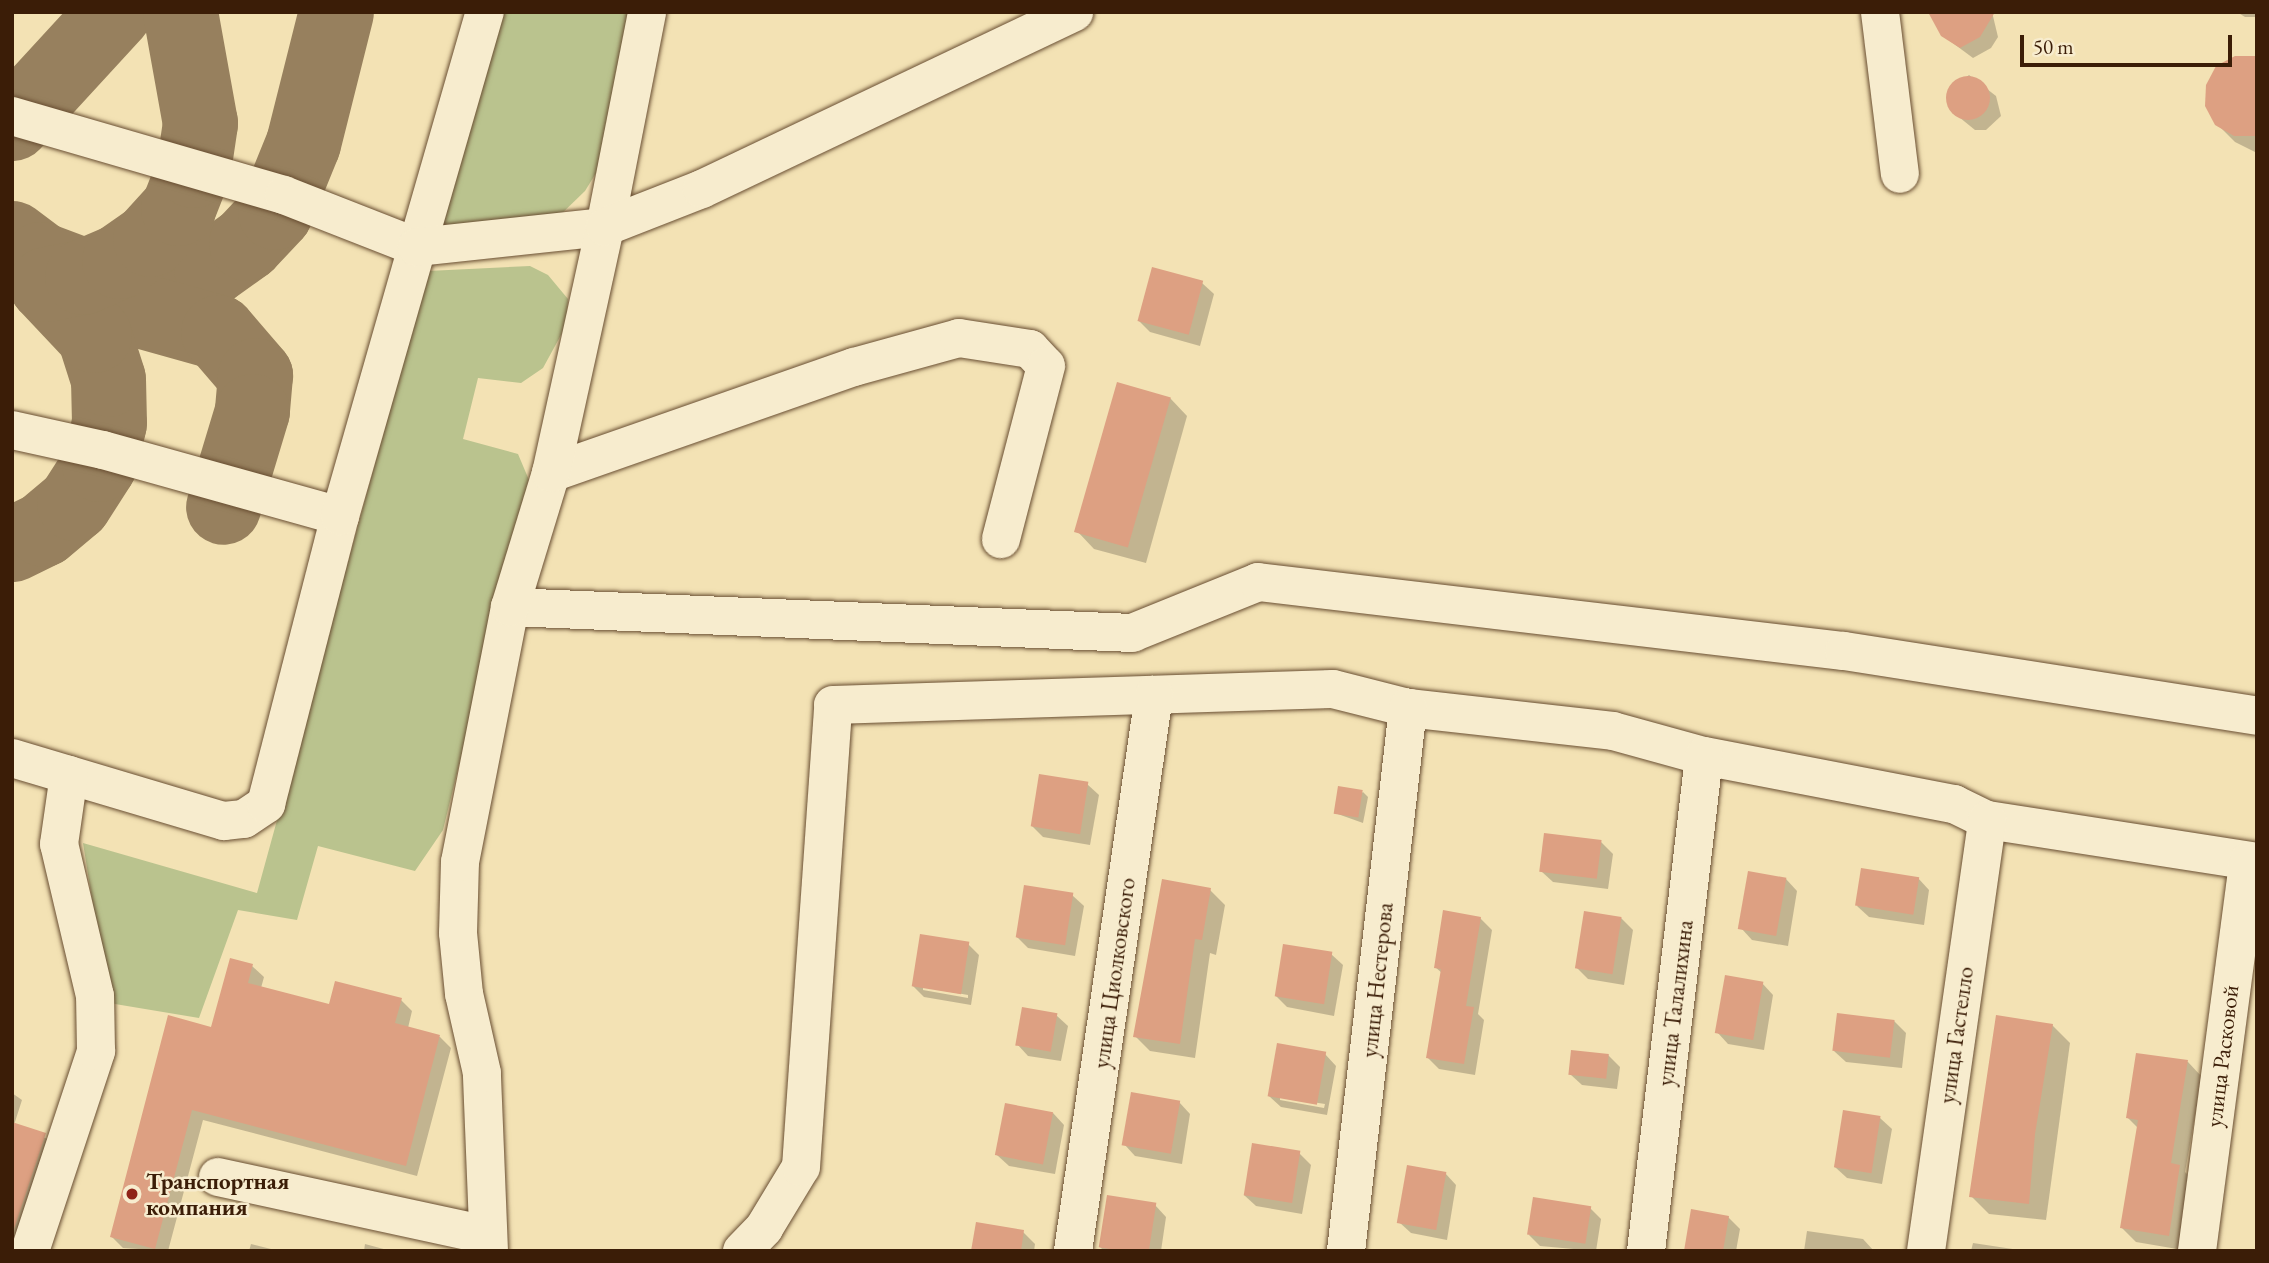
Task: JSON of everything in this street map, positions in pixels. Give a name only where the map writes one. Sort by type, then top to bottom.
[{"type":"street","points":[[12,758],[224,821],[244,819],[265,804],[340,516],[485,12]]},
{"type":"street","points":[[218,1177],[488,1243],[486,1124],[482,1073],[463,982],[460,862],[510,607],[551,473],[605,227],[647,12]]},
{"type":"street","points":[[12,116],[284,195],[417,247],[605,227],[702,189],[1074,12]]},
{"type":"street","points":[[1880,12],[1900,174]]},
{"type":"street","points":[[551,473],[854,367],[959,338],[1030,349],[1046,366],[1001,539]]},
{"type":"street","points":[[12,430],[103,450],[340,516]]},
{"type":"street","points":[[510,607],[1132,633],[1258,582],[1844,651],[2257,716]]},
{"type":"street","points":[[742,1251],[764,1228],[801,1167],[833,705],[1333,689],[1408,708],[1613,732],[1704,756],[1954,804],[1987,820],[2252,862]]},
{"type":"street","name":"улица Циолковского","points":[[1073,1251],[1154,695]]},
{"type":"street","name":"улица Нестерова","points":[[1346,1251],[1408,708]]},
{"type":"street","name":"улица Талалихина","points":[[1646,1251],[1704,756]]},
{"type":"street","points":[[30,1251],[96,1051],[95,996],[59,844],[69,775]]},
{"type":"street","name":"улица Гастелло","points":[[1926,1251],[1987,820]]},
{"type":"street","name":"улица Расковой","points":[[2197,1251],[2252,862]]},
{"type":"green space","points":[[500,12],[633,12],[604,160],[585,191],[554,221],[439,225]]},
{"type":"green space","points":[[530,266],[548,275],[568,299],[567,324],[543,368],[521,383],[478,378],[463,439],[518,454],[529,480],[443,830],[415,871],[318,846],[297,920],[238,910],[199,1018],[103,1002],[103,968],[83,843],[257,893],[428,271]]},
{"type":"building","points":[[1928,12],[1995,12],[1980,37],[1960,48],[1941,36]]},
{"type":"building","points":[[2235,56],[2257,56],[2257,136],[2234,136],[2215,125],[2205,106],[2206,85],[2216,66]]},
{"type":"building","points":[[1968,76],[1984,82],[1990,98],[1984,114],[1968,120],[1952,114],[1946,98],[1952,82]]},
{"type":"building","points":[[1152,267],[1203,281],[1189,335],[1138,321]]},
{"type":"building","points":[[1117,382],[1171,397],[1128,547],[1074,532]]},
{"type":"building","points":[[1039,774],[1088,782],[1080,834],[1031,826]]},
{"type":"building","points":[[1338,786],[1363,790],[1358,818],[1334,814]]},
{"type":"building","points":[[1544,833],[1602,840],[1597,879],[1539,872]]},
{"type":"building","points":[[1861,868],[1919,877],[1913,915],[1855,906]]},
{"type":"building","points":[[1748,871],[1786,878],[1776,936],[1738,929]]},
{"type":"building","points":[[1162,879],[1211,888],[1202,940],[1195,939],[1180,1044],[1133,1037]]},
{"type":"building","points":[[1024,885],[1073,893],[1065,945],[1016,937]]},
{"type":"building","points":[[1443,910],[1481,917],[1466,1006],[1474,1007],[1464,1064],[1426,1058],[1441,969],[1434,968]]},
{"type":"building","points":[[1584,911],[1622,917],[1612,974],[1575,968]]},
{"type":"building","points":[[920,934],[969,942],[961,994],[912,986]]},
{"type":"building","points":[[1283,944],[1332,952],[1324,1004],[1275,996]]},
{"type":"building","points":[[230,958],[253,964],[248,983],[329,1004],[335,981],[402,998],[395,1023],[440,1035],[406,1166],[192,1110],[155,1249],[110,1237],[168,1015],[211,1027]]},
{"type":"building","points":[[1725,975],[1763,982],[1753,1040],[1715,1033]]},
{"type":"building","points":[[1022,1007],[1057,1013],[1051,1052],[1015,1045]]},
{"type":"building","points":[[1837,1013],[1895,1020],[1890,1058],[1832,1051]]},
{"type":"building","points":[[1996,1015],[2053,1024],[2035,1134],[2029,1204],[1969,1197]]},
{"type":"building","points":[[1277,1043],[1326,1052],[1317,1105],[1268,1096]]},
{"type":"building","points":[[1571,1050],[1609,1054],[1606,1079],[1568,1075]]},
{"type":"building","points":[[2136,1053],[2188,1060],[2171,1163],[2180,1165],[2169,1236],[2120,1228],[2138,1120],[2126,1118]]},
{"type":"building","points":[[1131,1092],[1180,1101],[1171,1154],[1122,1145]]},
{"type":"building","points":[[1005,1103],[1053,1112],[1043,1164],[995,1155]]},
{"type":"building","points":[[1843,1110],[1881,1116],[1871,1173],[1834,1167]]},
{"type":"building","points":[[12,1122],[46,1133],[12,1235]]},
{"type":"building","points":[[1252,1143],[1300,1151],[1292,1203],[1244,1195]]},
{"type":"building","points":[[1407,1165],[1446,1172],[1436,1230],[1397,1223]]},
{"type":"building","points":[[1107,1195],[1156,1203],[1149,1251],[1099,1247]]},
{"type":"building","points":[[1533,1197],[1591,1206],[1585,1244],[1527,1235]]},
{"type":"building","points":[[1691,1209],[1729,1216],[1723,1251],[1684,1251]]},
{"type":"building","points":[[976,1222],[1024,1230],[1021,1251],[971,1251]]},
{"type":"taxiway","points":[[12,123],[114,12]]},
{"type":"taxiway","points":[[12,544],[43,529],[74,503],[99,464],[109,423],[108,379],[94,335],[46,284],[82,277],[119,261],[150,239],[178,208],[193,170],[200,123],[180,12]]},
{"type":"taxiway","points":[[88,287],[122,290],[211,268],[246,243],[275,212],[303,143],[336,12]]},
{"type":"taxiway","points":[[12,238],[40,259],[109,285]]},
{"type":"taxiway","points":[[96,298],[218,332],[255,375],[252,411],[223,507]]},
{"type":"place","name":"Транспортная компания","points":[[132,1194]]}]
